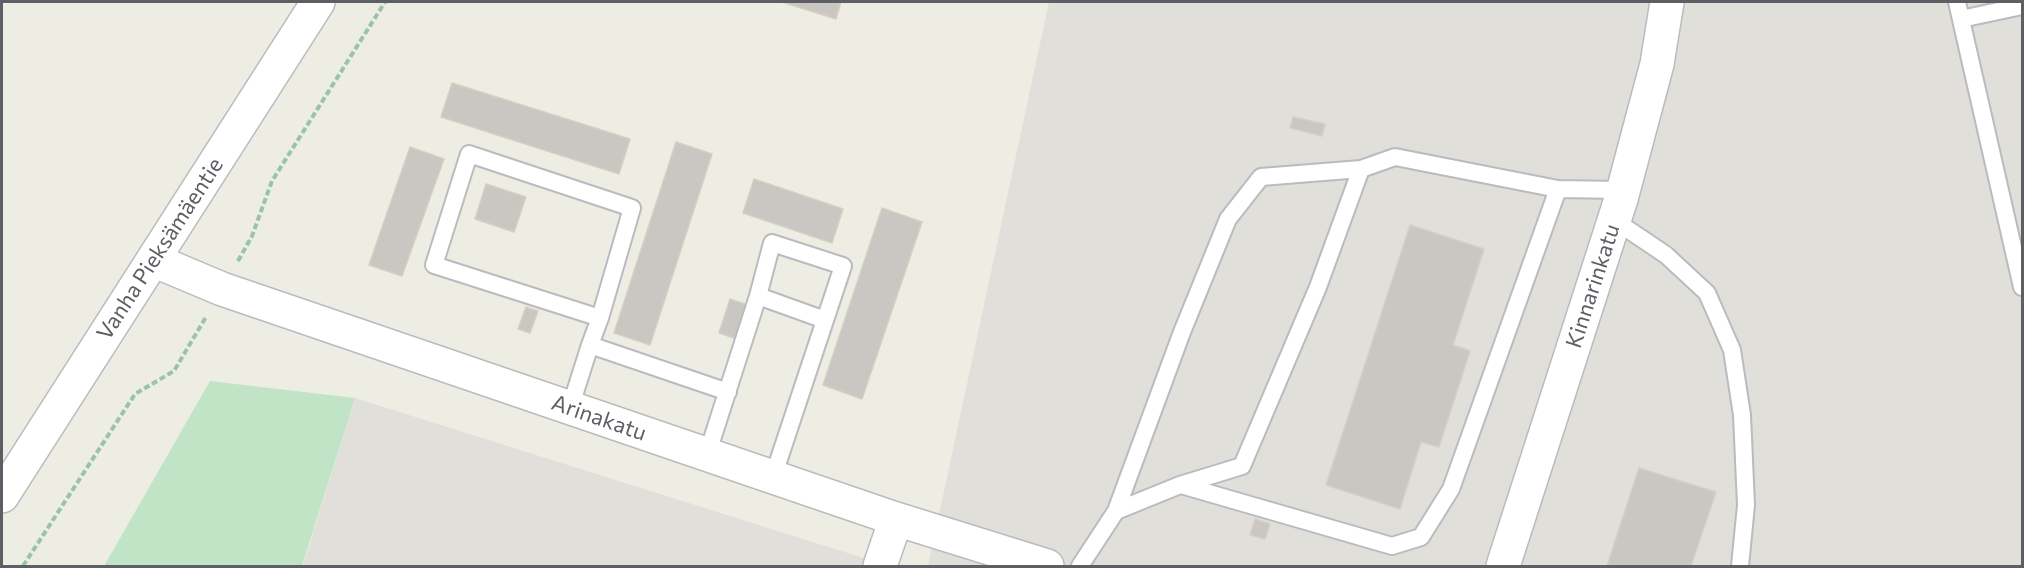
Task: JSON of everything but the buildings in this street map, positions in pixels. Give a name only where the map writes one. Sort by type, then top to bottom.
[{"type":"street","name":"Vanha Pieksämäentie","points":[[2,496],[318,2]]},
{"type":"street","name":"Kinnarinkatu","points":[[1503,567],[1619,205],[1657,64],[1667,2]]},
{"type":"street","name":"Arinakatu","points":[[153,260],[222,290],[896,519],[1047,567]]},
{"type":"street","points":[[880,567],[896,519]]},
{"type":"lane","points":[[1957,2],[2022,287]]},
{"type":"lane","points":[[1961,20],[2022,6]]},
{"type":"lane","points":[[570,408],[600,318],[632,208],[469,154],[434,265],[600,318]]},
{"type":"lane","points":[[1080,567],[1116,511],[1182,332],[1228,219],[1261,177],[1360,169],[1395,157],[1558,189],[1619,205],[1666,255],[1707,293],[1732,350],[1742,415],[1746,505],[1740,567]]},
{"type":"lane","points":[[1116,511],[1180,485],[1242,466],[1318,287],[1360,169]]},
{"type":"lane","points":[[1180,485],[1392,546],[1421,537],[1451,489],[1558,189]]},
{"type":"lane","points":[[707,454],[759,296],[772,243],[843,266],[773,477]]},
{"type":"lane","points":[[759,296],[825,320]]},
{"type":"lane","points":[[590,345],[728,392]]},
{"type":"path","points":[[23,567],[135,394],[174,371],[252,236],[272,182],[385,2]]},
{"type":"shaded area","points":[[1049,2],[2022,2],[2022,566],[928,566]]},
{"type":"shaded area","points":[[355,398],[889,566],[303,566]]},
{"type":"green space","points":[[210,381],[355,398],[302,566],[104,566]]}]
